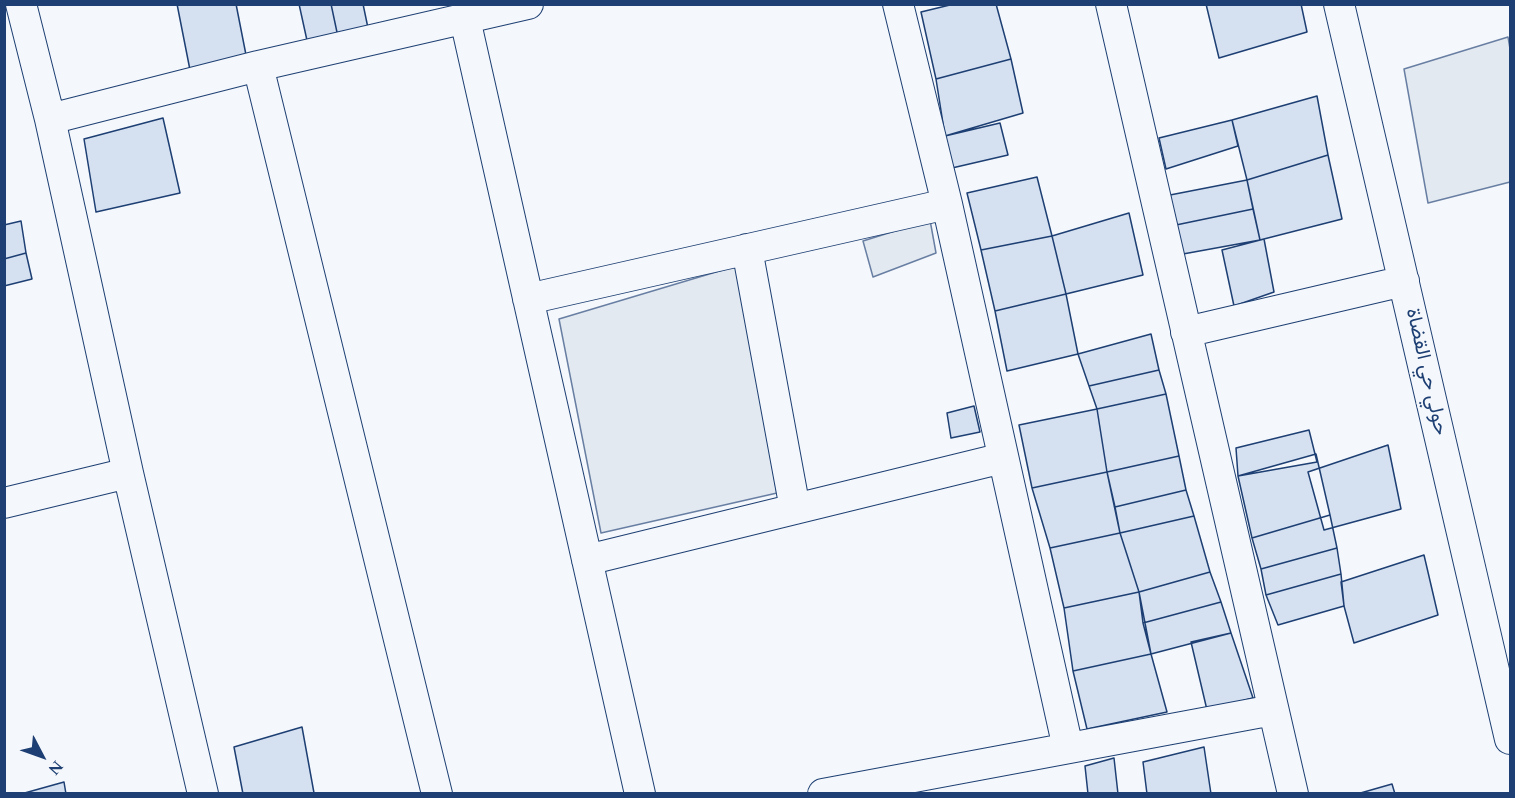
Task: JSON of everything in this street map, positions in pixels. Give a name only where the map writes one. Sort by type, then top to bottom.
[{"type":"street","points":[[21,4],[50,119],[128,473],[203,794]]},
{"type":"street","points":[[50,119],[258,66],[528,4]]},
{"type":"street","points":[[898,4],[947,204],[1068,748]]},
{"type":"street","points":[[1111,4],[1293,794]]},
{"type":"street","name":"حولي حي القضاة","points":[[1338,4],[1510,739]]},
{"type":"street","points":[[465,19],[640,794]]},
{"type":"street","points":[[258,66],[437,794]]},
{"type":"street","points":[[528,299],[947,204]]},
{"type":"street","points":[[747,249],[795,509]]},
{"type":"street","points":[[1186,332],[1404,281]]},
{"type":"street","points":[[587,560],[1004,458]]},
{"type":"street","points":[[4,503],[128,473]]},
{"type":"street","points":[[823,794],[1274,710]]},
{"type":"shaded area","points":[[1508,37],[1510,49],[1510,182],[1428,203],[1404,69]]},
{"type":"shaded area","points":[[930,220],[936,253],[873,277],[863,241]]},
{"type":"shaded area","points":[[736,266],[777,493],[601,533],[559,319]]},
{"type":"building","points":[[177,4],[236,4],[247,60],[190,70]]},
{"type":"building","points":[[299,4],[331,4],[338,37],[308,45]]},
{"type":"building","points":[[331,4],[363,4],[368,28],[338,37]]},
{"type":"building","points":[[954,4],[996,4],[1011,59],[936,79],[921,12]]},
{"type":"building","points":[[1206,4],[1301,4],[1307,32],[1219,58]]},
{"type":"building","points":[[1011,59],[1023,113],[945,136],[936,79]]},
{"type":"building","points":[[1317,96],[1328,155],[1247,180],[1232,120]]},
{"type":"building","points":[[163,118],[180,193],[96,212],[84,139]]},
{"type":"building","points":[[1232,120],[1238,146],[1166,169],[1159,138]]},
{"type":"building","points":[[1000,123],[1008,155],[952,168],[945,136]]},
{"type":"building","points":[[1328,155],[1342,219],[1260,240],[1247,180]]},
{"type":"building","points":[[1037,177],[1052,236],[981,250],[967,193]]},
{"type":"building","points":[[1247,180],[1253,209],[1176,225],[1170,195]]},
{"type":"building","points":[[1253,209],[1260,240],[1183,254],[1176,225]]},
{"type":"building","points":[[1129,213],[1143,275],[1066,294],[1052,236]]},
{"type":"building","points":[[21,221],[26,253],[4,259],[4,225]]},
{"type":"building","points":[[1052,236],[1066,294],[995,311],[981,250]]},
{"type":"building","points":[[1264,239],[1274,292],[1234,306],[1222,250]]},
{"type":"building","points":[[26,253],[32,279],[4,286],[4,259]]},
{"type":"building","points":[[1066,294],[1078,354],[1007,371],[995,311]]},
{"type":"building","points":[[1151,334],[1159,370],[1089,386],[1078,354]]},
{"type":"building","points":[[1159,370],[1166,394],[1097,409],[1089,386]]},
{"type":"building","points":[[1166,394],[1179,456],[1107,472],[1097,409]]},
{"type":"building","points":[[974,406],[980,432],[951,438],[947,413]]},
{"type":"building","points":[[1097,409],[1107,472],[1032,488],[1019,425]]},
{"type":"building","points":[[1309,430],[1317,462],[1238,476],[1236,448]]},
{"type":"building","points":[[1388,445],[1401,509],[1324,530],[1308,472]]},
{"type":"building","points":[[1316,454],[1330,515],[1252,538],[1238,476]]},
{"type":"building","points":[[1179,456],[1186,490],[1115,507],[1107,472]]},
{"type":"building","points":[[1107,472],[1120,533],[1050,548],[1032,488]]},
{"type":"building","points":[[1186,490],[1194,516],[1120,533],[1115,507]]},
{"type":"building","points":[[1330,515],[1337,548],[1261,569],[1252,538]]},
{"type":"building","points":[[1194,516],[1210,572],[1139,592],[1120,533]]},
{"type":"building","points":[[1120,533],[1139,592],[1064,608],[1050,548]]},
{"type":"building","points":[[1337,548],[1341,574],[1266,595],[1261,569]]},
{"type":"building","points":[[1424,555],[1438,615],[1354,643],[1344,606],[1341,582]]},
{"type":"building","points":[[1210,572],[1221,602],[1143,623],[1139,592]]},
{"type":"building","points":[[1341,574],[1344,606],[1278,625],[1266,595]]},
{"type":"building","points":[[1139,592],[1151,654],[1073,671],[1064,608]]},
{"type":"building","points":[[1221,602],[1231,633],[1151,654],[1143,623]]},
{"type":"building","points":[[1231,633],[1253,698],[1207,710],[1191,642]]},
{"type":"building","points":[[1151,654],[1167,712],[1087,729],[1073,671]]},
{"type":"building","points":[[302,727],[314,793],[243,794],[234,747]]},
{"type":"building","points":[[1204,747],[1211,794],[1147,794],[1143,762]]},
{"type":"building","points":[[1114,758],[1118,794],[1088,794],[1085,766]]},
{"type":"building","points":[[64,782],[66,794],[21,794]]},
{"type":"building","points":[[1392,784],[1395,794],[1357,794]]}]
